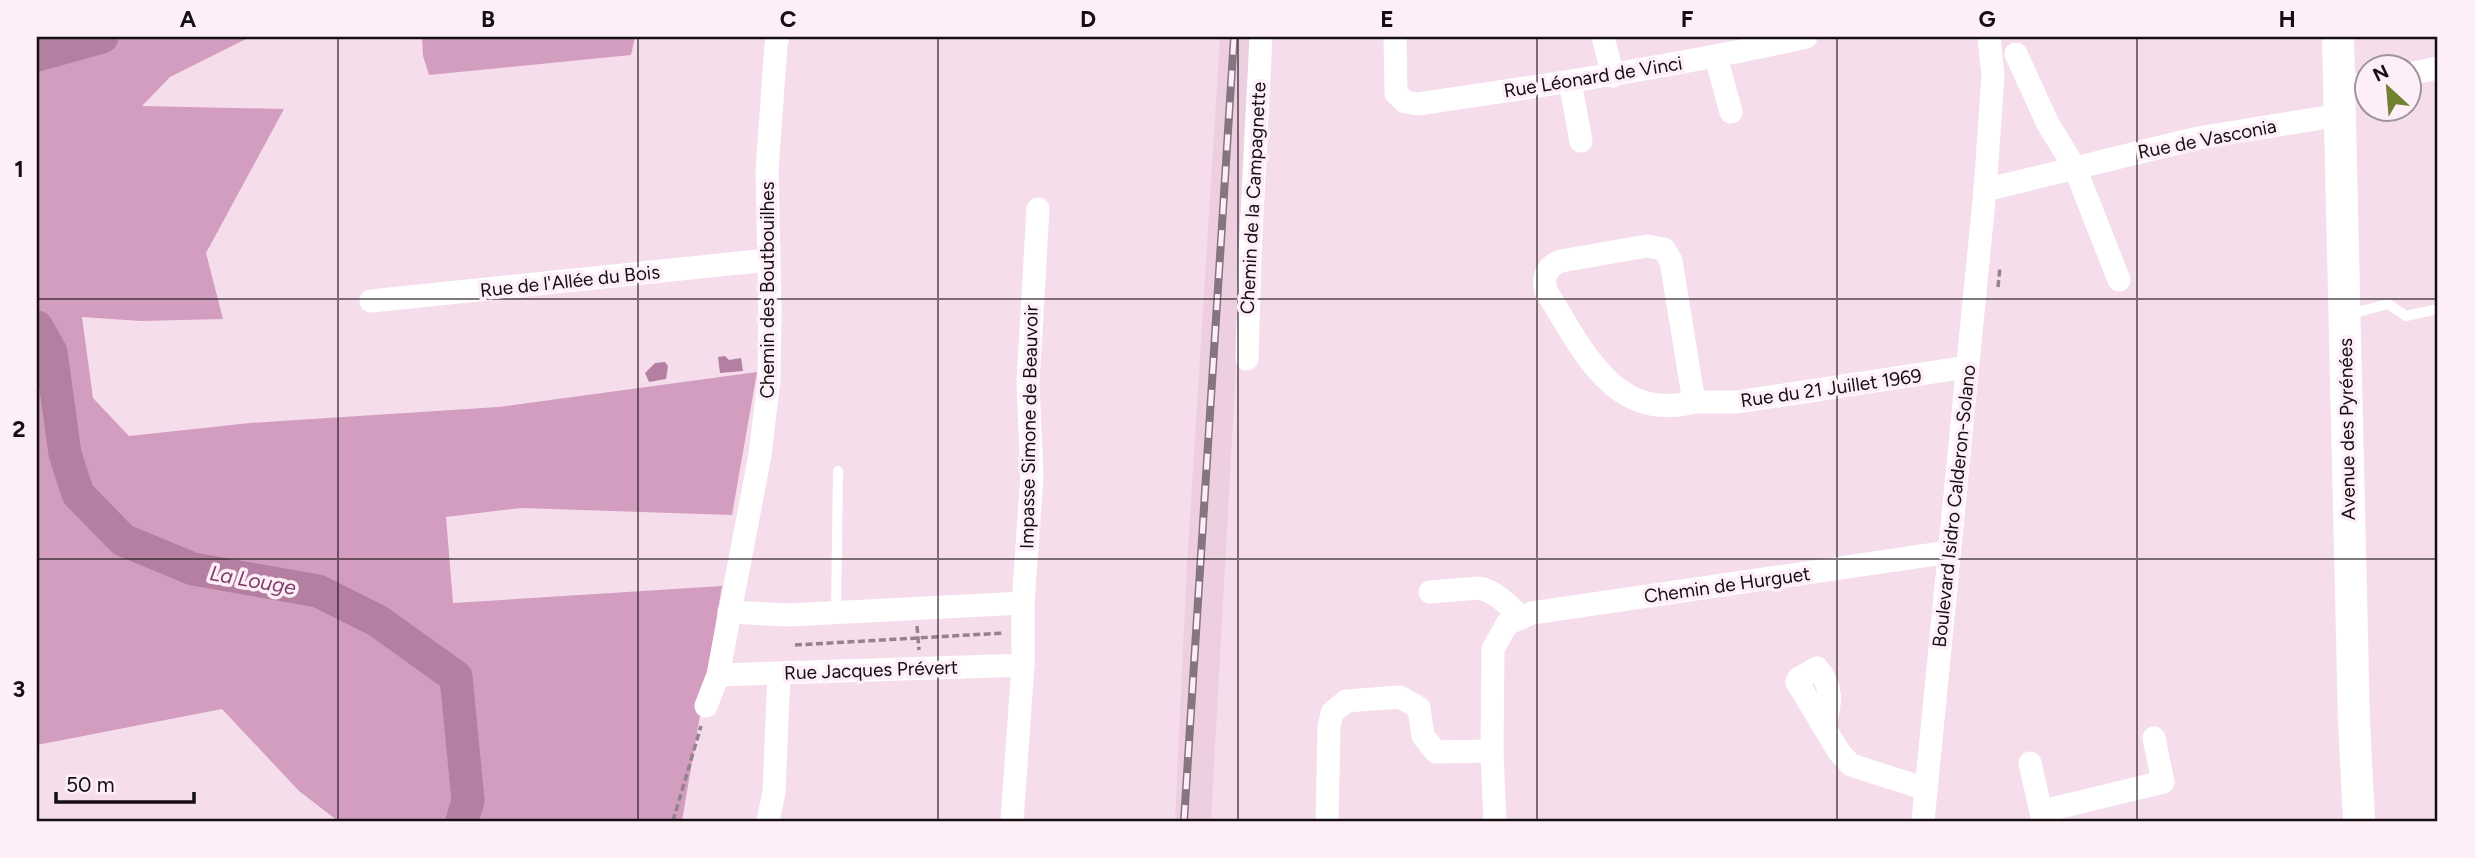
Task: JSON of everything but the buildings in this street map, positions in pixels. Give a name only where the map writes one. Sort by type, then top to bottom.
[{"type":"main road","name":"Avenue des Pyrénées","points":[[2339,37],[2349,95],[2345,315],[2359,821]]},
{"type":"street","name":"Chemin des Boutbouilhes","points":[[706,706],[718,675],[766,413],[771,347],[767,170],[778,37]]},
{"type":"street","name":"Chemin de la Campagnette","points":[[1247,359],[1261,37]]},
{"type":"street","name":"Rue Léonard de Vinci","points":[[1395,37],[1396,93],[1405,102],[1418,104],[1612,76],[1806,37]]},
{"type":"street","points":[[1603,37],[1612,76]]},
{"type":"street","points":[[1985,190],[1993,76],[1989,37]]},
{"type":"street","points":[[2016,54],[2048,124],[2074,168],[2119,280]]},
{"type":"street","points":[[1716,57],[1731,112]]},
{"type":"street","points":[[1570,82],[1581,142]]},
{"type":"street","name":"Rue de Vasconia","points":[[1985,190],[2198,138],[2349,95]]},
{"type":"street","name":"Boulevard Isidro Calderon-Solano","points":[[1923,821],[1985,190]]},
{"type":"street","name":"Impasse Simone de Beauvoir","points":[[1023,603],[1032,476],[1028,382],[1038,209]]},
{"type":"street","name":"Rue du 21 Juillet 1969","points":[[1695,402],[1671,261],[1664,249],[1647,246],[1561,261],[1550,267],[1544,279],[1546,291],[1593,365],[1622,393],[1649,404],[1673,406],[1695,402],[1737,402],[1967,368]]},
{"type":"street","name":"Rue de l'Allée du Bois","points":[[372,301],[768,260]]},
{"type":"street","name":"Chemin de Hurguet","points":[[1514,621],[1532,613],[1949,552]]},
{"type":"street","points":[[1430,593],[1479,588],[1487,590],[1496,594],[1514,621],[1493,649],[1492,751],[1495,821]]},
{"type":"street","points":[[729,612],[789,615],[1023,603],[1023,665],[1012,821]]},
{"type":"street","name":"Rue Jacques Prévert","points":[[718,675],[1023,665]]},
{"type":"street","points":[[768,821],[774,792],[779,674]]},
{"type":"street","points":[[1327,821],[1329,727],[1332,713],[1346,701],[1400,697],[1419,708],[1423,736],[1436,752],[1492,751]]},
{"type":"street","points":[[1824,727],[1839,752],[1851,765],[1926,789]]},
{"type":"street","points":[[2044,821],[2052,809],[2163,782],[2154,738]]},
{"type":"street","points":[[2029,763],[2044,821]]},
{"type":"lane","points":[[2345,315],[2388,304],[2406,316],[2438,309]]},
{"type":"lane","points":[[836,612],[838,471]]},
{"type":"path","points":[[916,610],[920,668]]},
{"type":"path","points":[[795,645],[1023,632]]},
{"type":"path","points":[[673,821],[706,706]]},
{"type":"shaded area","points":[[37,37],[250,37],[170,77],[142,106],[284,109],[206,253],[223,319],[141,321],[82,317],[93,398],[129,436],[250,423],[498,407],[757,372],[732,515],[521,508],[446,517],[453,603],[722,586],[682,821],[338,821],[299,791],[222,709],[37,745]]},
{"type":"shaded area","points":[[422,37],[635,37],[631,55],[429,75],[423,56]]},
{"type":"shaded area","points":[[1220,37],[1257,37],[1245,203],[1211,821],[1175,821],[1187,564]]},
{"type":"shaded area","points":[[725,356],[729,360],[741,358],[743,371],[720,373],[718,357]]},
{"type":"shaded area","points":[[665,362],[668,366],[666,379],[649,382],[645,373],[655,363]]},
{"type":"waterway","name":"La Louge","points":[[37,55],[102,37]]},
{"type":"waterway","name":"La Louge","points":[[37,327],[51,352],[65,454],[78,494],[123,540],[193,569],[318,591],[378,621],[456,677],[468,800],[462,821]]},
{"type":"railway","points":[[1184,821],[1234,37]]}]
